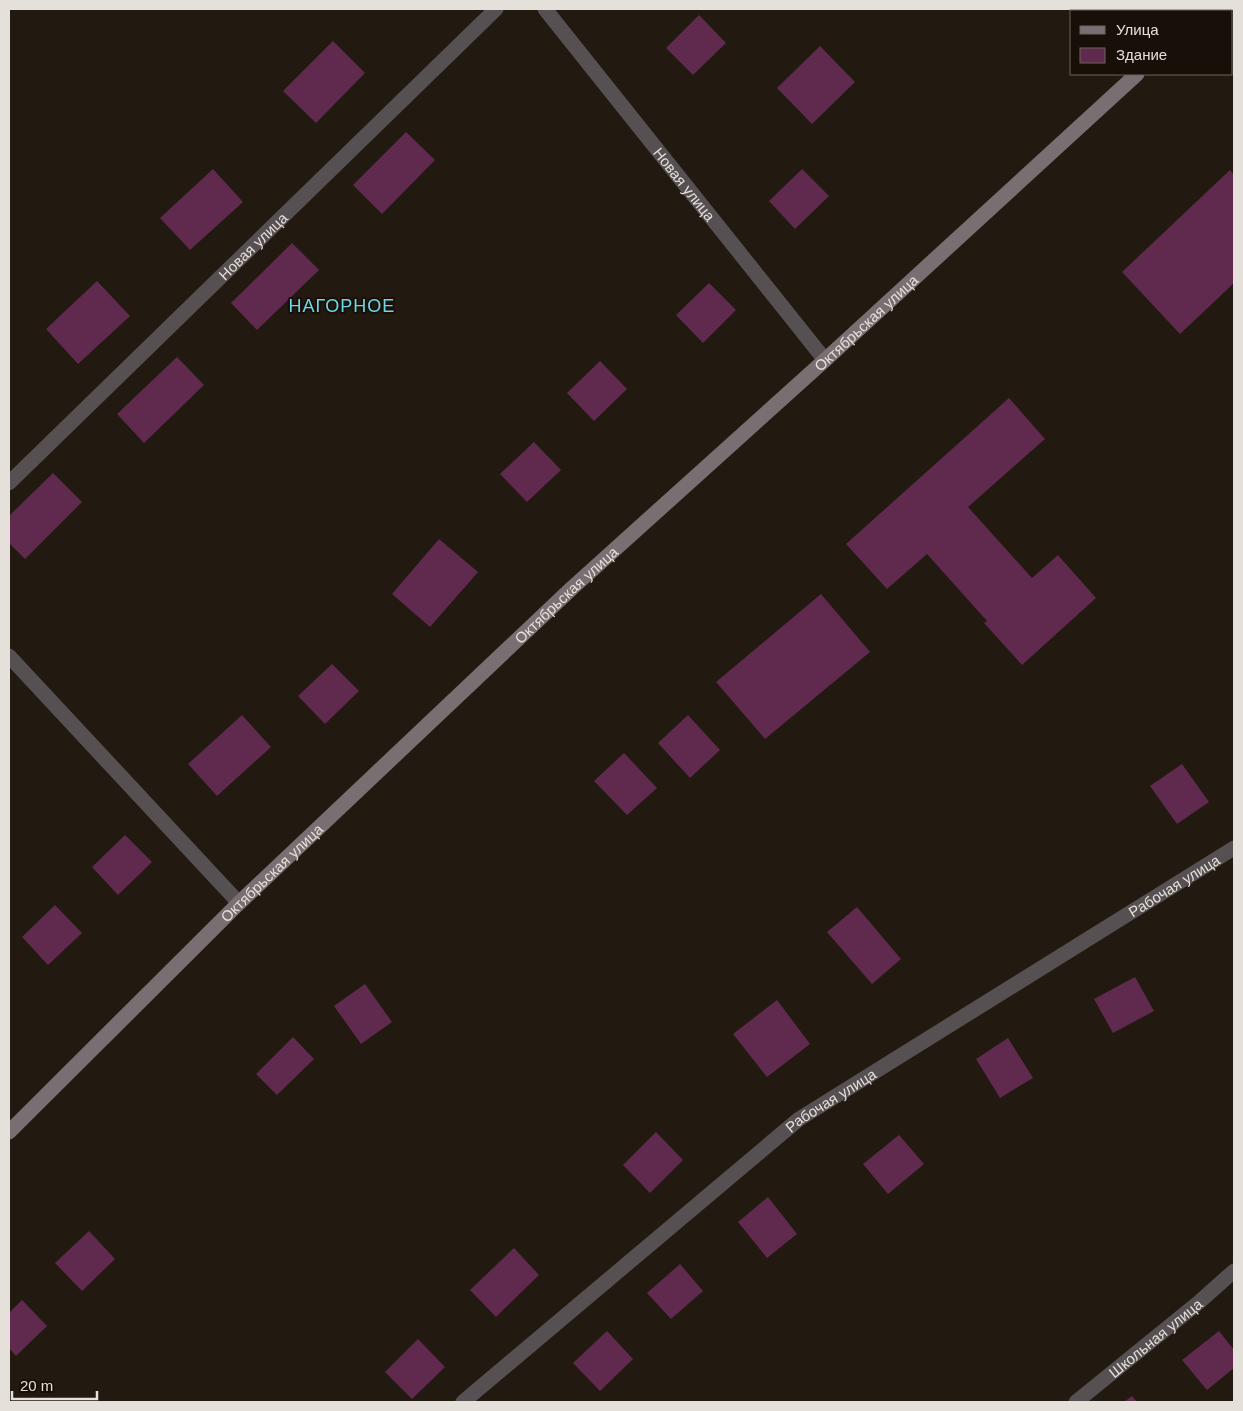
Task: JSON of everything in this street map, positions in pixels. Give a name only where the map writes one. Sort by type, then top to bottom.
[{"type":"street","name":"Новая улица","points":[[9,484],[496,9]]},
{"type":"street","name":"Новая улица","points":[[545,9],[825,360]]},
{"type":"street","name":"Октябрьская улица","points":[[9,1132],[239,903],[572,588],[825,360],[1136,75]]},
{"type":"street","points":[[9,656],[239,903]]},
{"type":"street","name":"Рабочая улица","points":[[463,1402],[799,1119],[1234,848]]},
{"type":"street","name":"Школьная улица","points":[[1076,1402],[1234,1272]]},
{"type":"building","points":[[699,15],[726,43],[693,75],[666,48]]},
{"type":"building","points":[[333,41],[365,73],[316,123],[283,91]]},
{"type":"building","points":[[820,46],[855,82],[812,124],[777,88]]},
{"type":"building","points":[[406,132],[435,160],[382,214],[353,185]]},
{"type":"building","points":[[213,169],[243,202],[190,250],[160,218]]},
{"type":"building","points":[[802,169],[829,196],[795,229],[769,201]]},
{"type":"building","points":[[1230,170],[1234,175],[1234,283],[1180,334],[1122,272]]},
{"type":"building","points":[[292,243],[319,270],[257,330],[231,303]]},
{"type":"building","points":[[97,281],[130,316],[78,364],[46,329]]},
{"type":"building","points":[[709,283],[736,310],[703,343],[676,315]]},
{"type":"building","points":[[177,357],[204,385],[144,443],[117,414]]},
{"type":"building","points":[[600,361],[627,389],[594,421],[567,393]]},
{"type":"building","points":[[1009,398],[1045,439],[968,507],[1032,578],[1058,555],[1096,598],[1022,665],[984,623],[987,621],[927,554],[887,589],[846,544]]},
{"type":"building","points":[[534,442],[561,470],[527,502],[500,474]]},
{"type":"building","points":[[53,473],[82,502],[25,559],[9,543],[9,516]]},
{"type":"building","points":[[439,539],[478,572],[430,627],[392,594]]},
{"type":"building","points":[[821,594],[870,652],[765,739],[716,682]]},
{"type":"building","points":[[332,664],[359,691],[325,724],[298,696]]},
{"type":"building","points":[[242,715],[271,747],[217,796],[188,764]]},
{"type":"building","points":[[688,715],[720,750],[690,778],[658,743]]},
{"type":"building","points":[[624,753],[657,788],[627,815],[594,781]]},
{"type":"building","points":[[1182,764],[1209,802],[1177,824],[1150,786]]},
{"type":"building","points":[[125,835],[152,862],[118,895],[92,867]]},
{"type":"building","points":[[55,905],[82,933],[48,965],[22,937]]},
{"type":"building","points":[[857,907],[901,959],[872,984],[827,932]]},
{"type":"building","points":[[1135,977],[1154,1011],[1113,1033],[1094,999]]},
{"type":"building","points":[[365,984],[392,1022],[361,1044],[334,1006]]},
{"type":"building","points":[[777,1000],[810,1044],[767,1077],[733,1034]]},
{"type":"building","points":[[293,1037],[314,1059],[277,1095],[256,1074]]},
{"type":"building","points":[[1008,1038],[1033,1078],[1000,1098],[976,1059]]},
{"type":"building","points":[[656,1132],[683,1160],[650,1193],[623,1165]]},
{"type":"building","points":[[899,1135],[924,1164],[888,1194],[863,1164]]},
{"type":"building","points":[[768,1197],[797,1234],[767,1258],[738,1222]]},
{"type":"building","points":[[89,1231],[115,1259],[82,1291],[55,1263]]},
{"type":"building","points":[[514,1248],[539,1275],[496,1317],[470,1290]]},
{"type":"building","points":[[680,1264],[703,1291],[671,1319],[647,1293]]},
{"type":"building","points":[[22,1300],[47,1326],[16,1356],[9,1348],[9,1313]]},
{"type":"building","points":[[607,1331],[633,1359],[600,1391],[573,1363]]},
{"type":"building","points":[[1219,1331],[1234,1350],[1234,1368],[1207,1390],[1182,1360]]},
{"type":"building","points":[[418,1339],[445,1367],[412,1399],[385,1372]]},
{"type":"building","points":[[1132,1396],[1137,1402],[1124,1402]]},
{"type":"district","name":"НАГОРНОЕ","points":[[342,306]]}]
